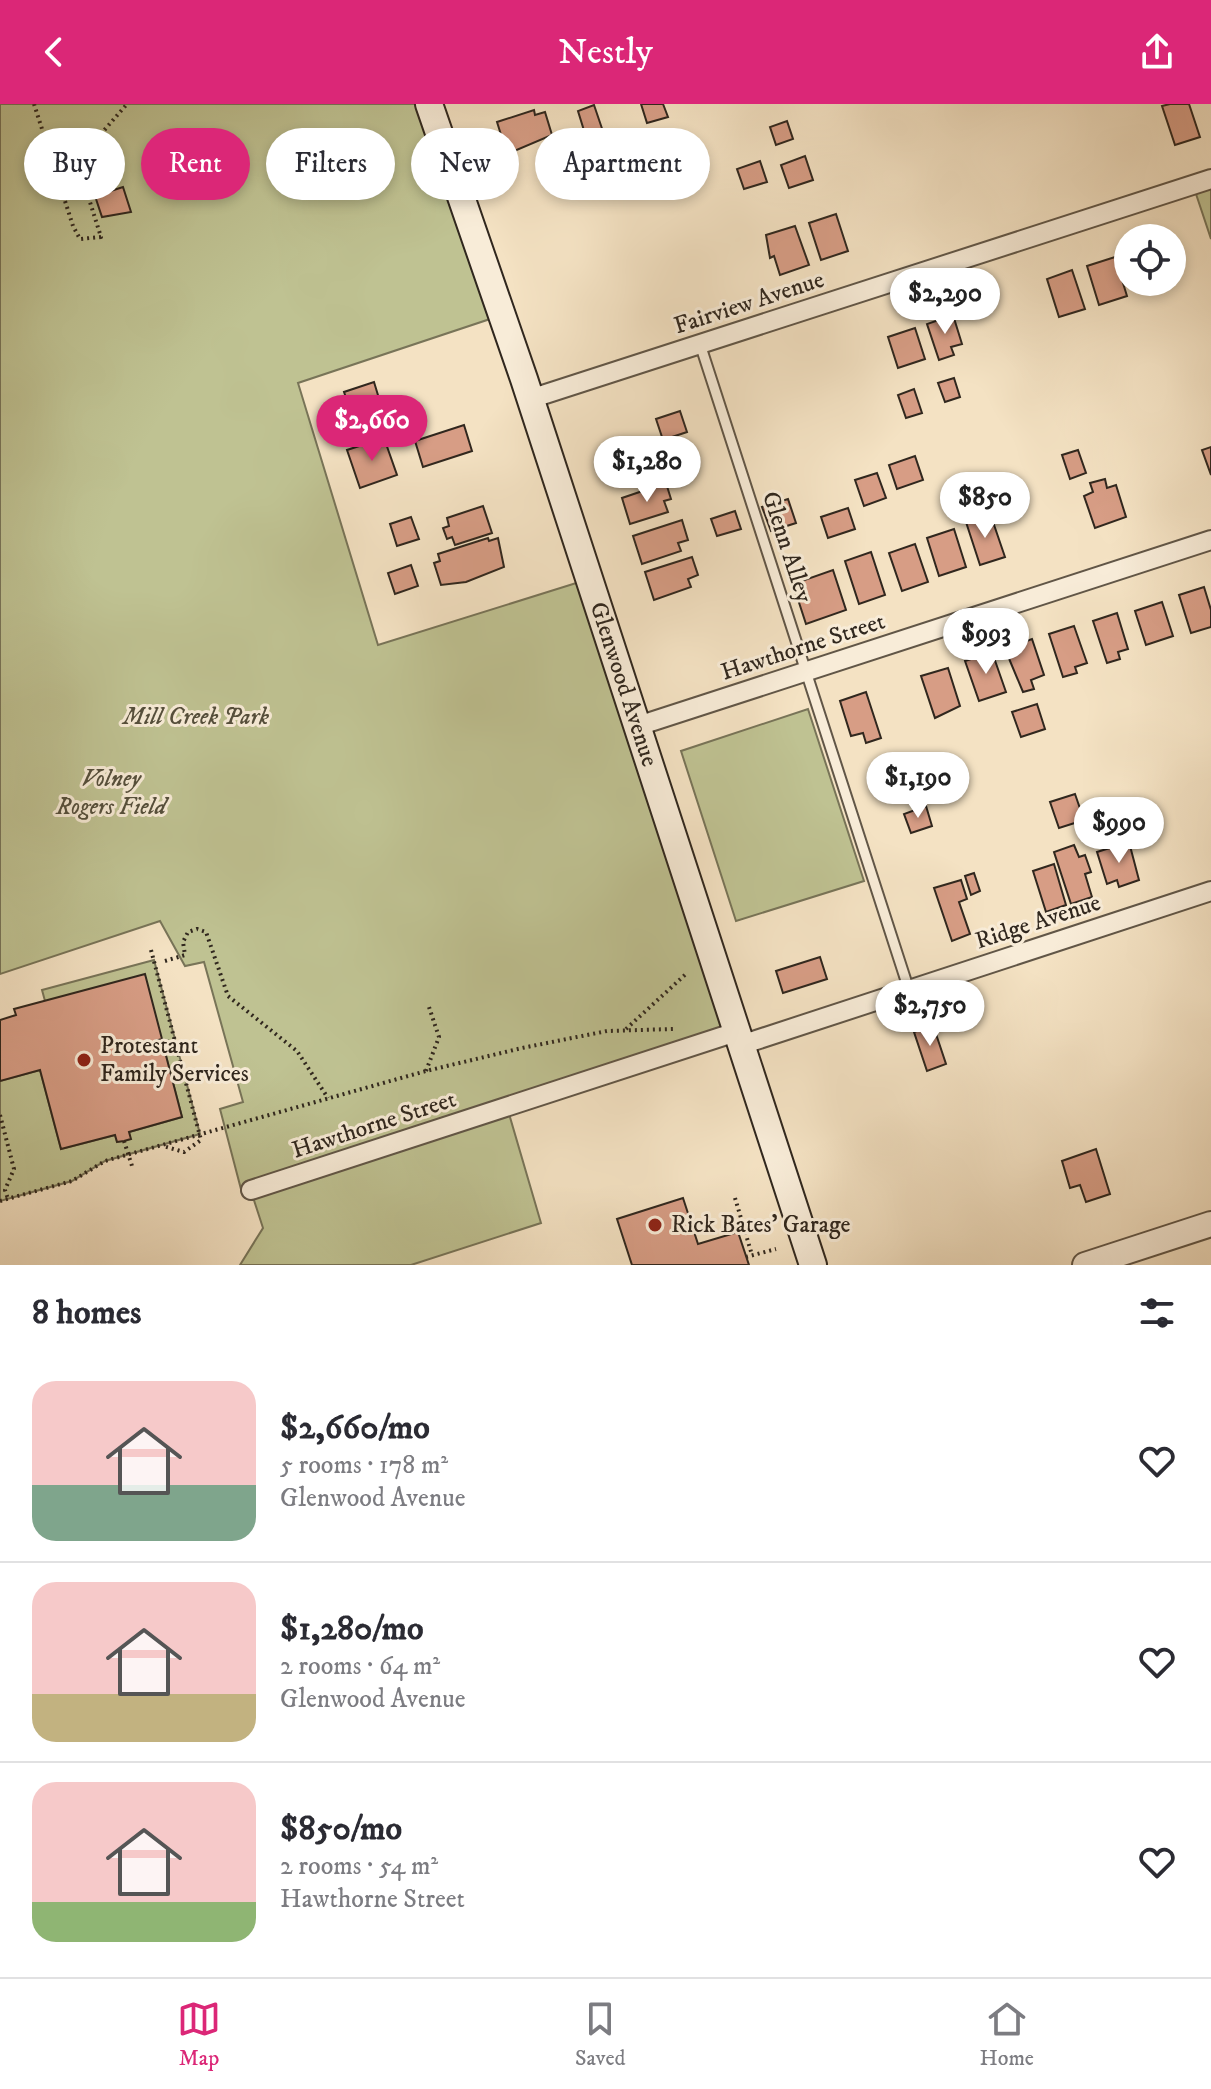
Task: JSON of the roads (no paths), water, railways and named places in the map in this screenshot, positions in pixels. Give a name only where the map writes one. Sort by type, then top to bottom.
[{"type":"main road","name":"Glenwood Avenue","points":[[429,104],[742,1038],[813,1265]]},
{"type":"street","name":"Fairview Avenue","points":[[530,399],[1211,179]]},
{"type":"street","name":"Hawthorne Street","points":[[638,726],[1211,540]]},
{"type":"street","name":"Ridge Avenue","points":[[742,1038],[909,990],[1211,891]]},
{"type":"street","name":"Hawthorne Street","points":[[251,1190],[742,1038]]},
{"type":"street","points":[[1085,1265],[1211,1224]]},
{"type":"lane","name":"Glenn Alley","points":[[700,344],[909,990]]},
{"type":"place","name":"Protestant Family Services","points":[[84,1060]]},
{"type":"place","name":"Rick Bates' Garage","points":[[655,1225]]},
{"type":"park label","name":"Mill Creek Park","points":[[196,717]]},
{"type":"park label","name":"Volney Rogers Field","points":[[111,793]]}]
